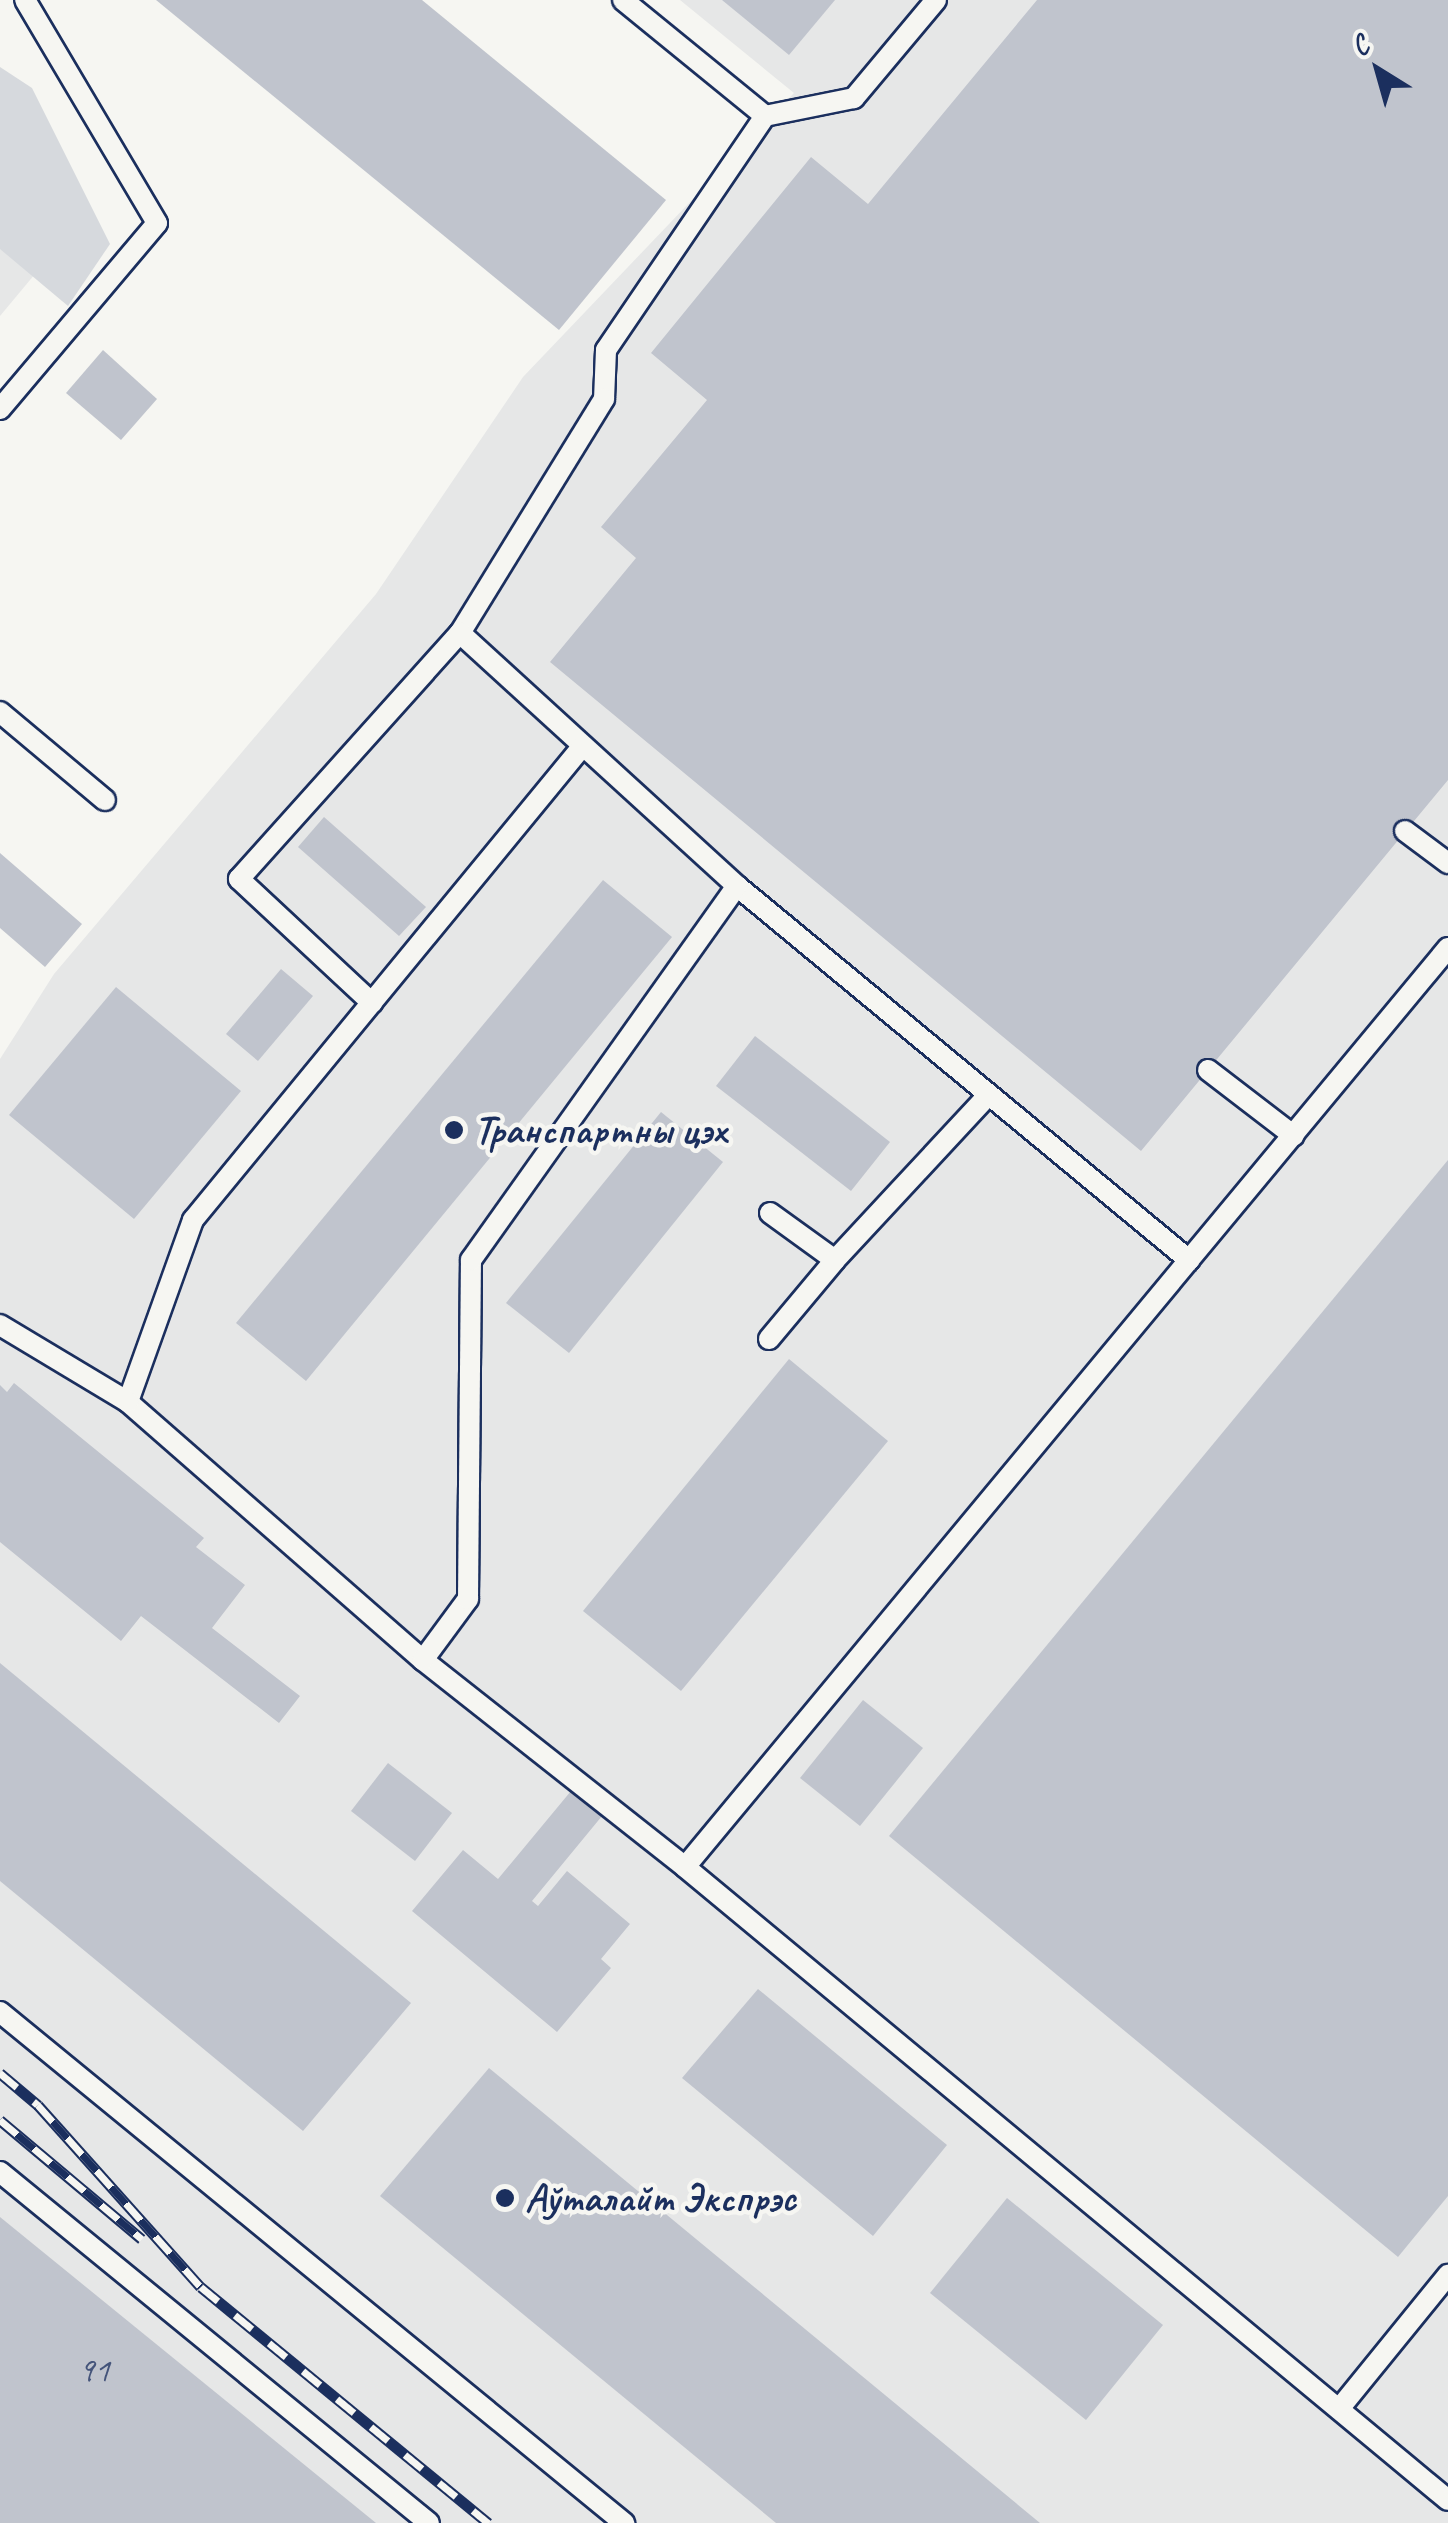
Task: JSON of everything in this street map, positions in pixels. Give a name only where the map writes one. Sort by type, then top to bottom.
[{"type":"lane","points":[[0,410],[157,223],[24,0]]},
{"type":"lane","points":[[624,0],[764,116]]},
{"type":"lane","points":[[372,1002],[239,879],[460,634],[604,399],[606,350],[764,116],[854,98],[936,0]]},
{"type":"lane","points":[[460,634],[737,886],[1190,1260]]},
{"type":"lane","points":[[0,712],[105,800]]},
{"type":"lane","points":[[128,1402],[194,1220],[582,748]]},
{"type":"lane","points":[[1406,831],[1448,863]]},
{"type":"lane","points":[[423,1660],[468,1599],[472,1260],[737,886]]},
{"type":"lane","points":[[685,1867],[1448,948]]},
{"type":"lane","points":[[1208,1070],[1294,1136]]},
{"type":"lane","points":[[769,1339],[834,1260],[989,1094]]},
{"type":"lane","points":[[770,1213],[834,1260]]},
{"type":"lane","points":[[0,1325],[128,1402],[423,1660],[685,1867],[1339,2409],[1444,2489]]},
{"type":"lane","points":[[0,2014],[624,2523]]},
{"type":"lane","points":[[0,2172],[429,2523]]},
{"type":"lane","points":[[1339,2409],[1448,2276]]},
{"type":"shaded area","points":[[680,0],[1448,0],[1448,2523],[0,2523],[0,1059],[54,974],[376,594],[523,377],[794,93]]},
{"type":"shaded area","points":[[0,67],[32,88],[110,244],[68,306],[0,249]]},
{"type":"shaded area","points":[[0,246],[35,274],[0,316]]},
{"type":"building","points":[[156,0],[422,0],[666,200],[559,330]]},
{"type":"building","points":[[722,0],[835,0],[789,55]]},
{"type":"building","points":[[1037,0],[1448,0],[1448,780],[1141,1151],[550,662],[636,558],[601,527],[707,400],[651,353],[811,157],[868,204]]},
{"type":"building","points":[[103,350],[157,399],[121,440],[66,393]]},
{"type":"building","points":[[324,817],[426,907],[399,936],[298,847]]},
{"type":"building","points":[[0,853],[82,924],[45,967],[0,928]]},
{"type":"building","name":"Транспартны цэх","points":[[603,880],[672,937],[306,1381],[236,1323]]},
{"type":"building","points":[[281,969],[313,996],[258,1061],[226,1034]]},
{"type":"building","points":[[116,987],[241,1091],[134,1219],[9,1115]]},
{"type":"building","points":[[755,1036],[890,1142],[851,1191],[716,1086]]},
{"type":"building","points":[[661,1112],[723,1162],[569,1353],[506,1303]]},
{"type":"building","points":[[1448,1160],[1448,2196],[1398,2257],[889,1836]]},
{"type":"building","points":[[789,1359],[888,1441],[681,1691],[583,1611]]},
{"type":"building","points":[[14,1383],[204,1538],[196,1547],[245,1585],[212,1628],[300,1696],[279,1723],[141,1616],[121,1641],[0,1542],[0,1385],[7,1392]]},
{"type":"building","points":[[0,1663],[411,2003],[303,2131],[0,1881]]},
{"type":"building","points":[[863,1700],[923,1748],[860,1826],[800,1778]]},
{"type":"building","points":[[388,1763],[452,1813],[415,1861],[351,1811]]},
{"type":"building","points":[[571,1791],[602,1816],[532,1901],[538,1906],[567,1871],[630,1924],[601,1959],[611,1968],[557,2032],[412,1911],[463,1850],[498,1879]]},
{"type":"building","points":[[758,1989],[947,2145],[873,2236],[682,2078]]},
{"type":"building","points":[[489,2068],[1040,2523],[776,2523],[380,2196]]},
{"type":"building","points":[[1007,2198],[1163,2325],[1086,2420],[930,2293]]},
{"type":"building","points":[[0,2217],[376,2523],[0,2523]]},
{"type":"railway","points":[[0,2073],[38,2105],[201,2287],[488,2523]]},
{"type":"railway","points":[[0,2120],[142,2239]]},
{"type":"place","name":"Транспартны цэх","points":[[454,1130]]},
{"type":"place","name":"Аўталайт Экспрэс","points":[[505,2198]]}]
